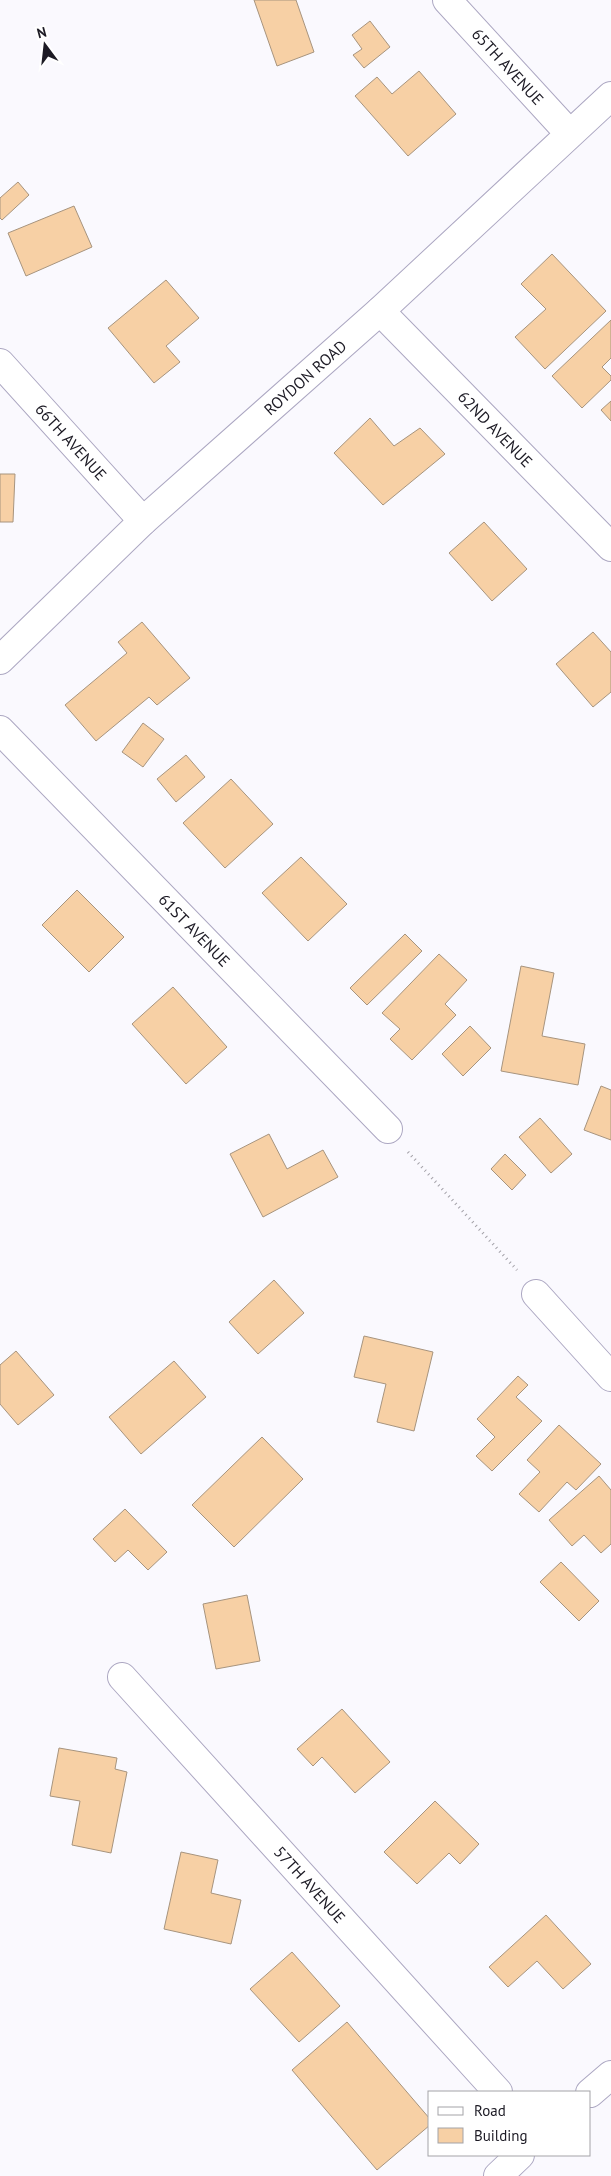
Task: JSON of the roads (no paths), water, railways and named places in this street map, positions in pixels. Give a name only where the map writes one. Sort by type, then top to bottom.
[{"type":"street","name":"65TH AVENUE","points":[[447,0],[570,133]]},
{"type":"street","name":"ROYDON ROAD","points":[[0,660],[143,521],[380,311],[611,96]]},
{"type":"street","name":"62ND AVENUE","points":[[380,311],[611,547]]},
{"type":"street","name":"66TH AVENUE","points":[[0,363],[143,521]]},
{"type":"street","name":"61ST AVENUE","points":[[0,730],[388,1129]]},
{"type":"street","points":[[536,1294],[611,1377]]},
{"type":"street","name":"57TH AVENUE","points":[[122,1677],[497,2091]]},
{"type":"street","points":[[591,2092],[611,2075]]},
{"type":"street","points":[[498,2176],[519,2156]]}]
